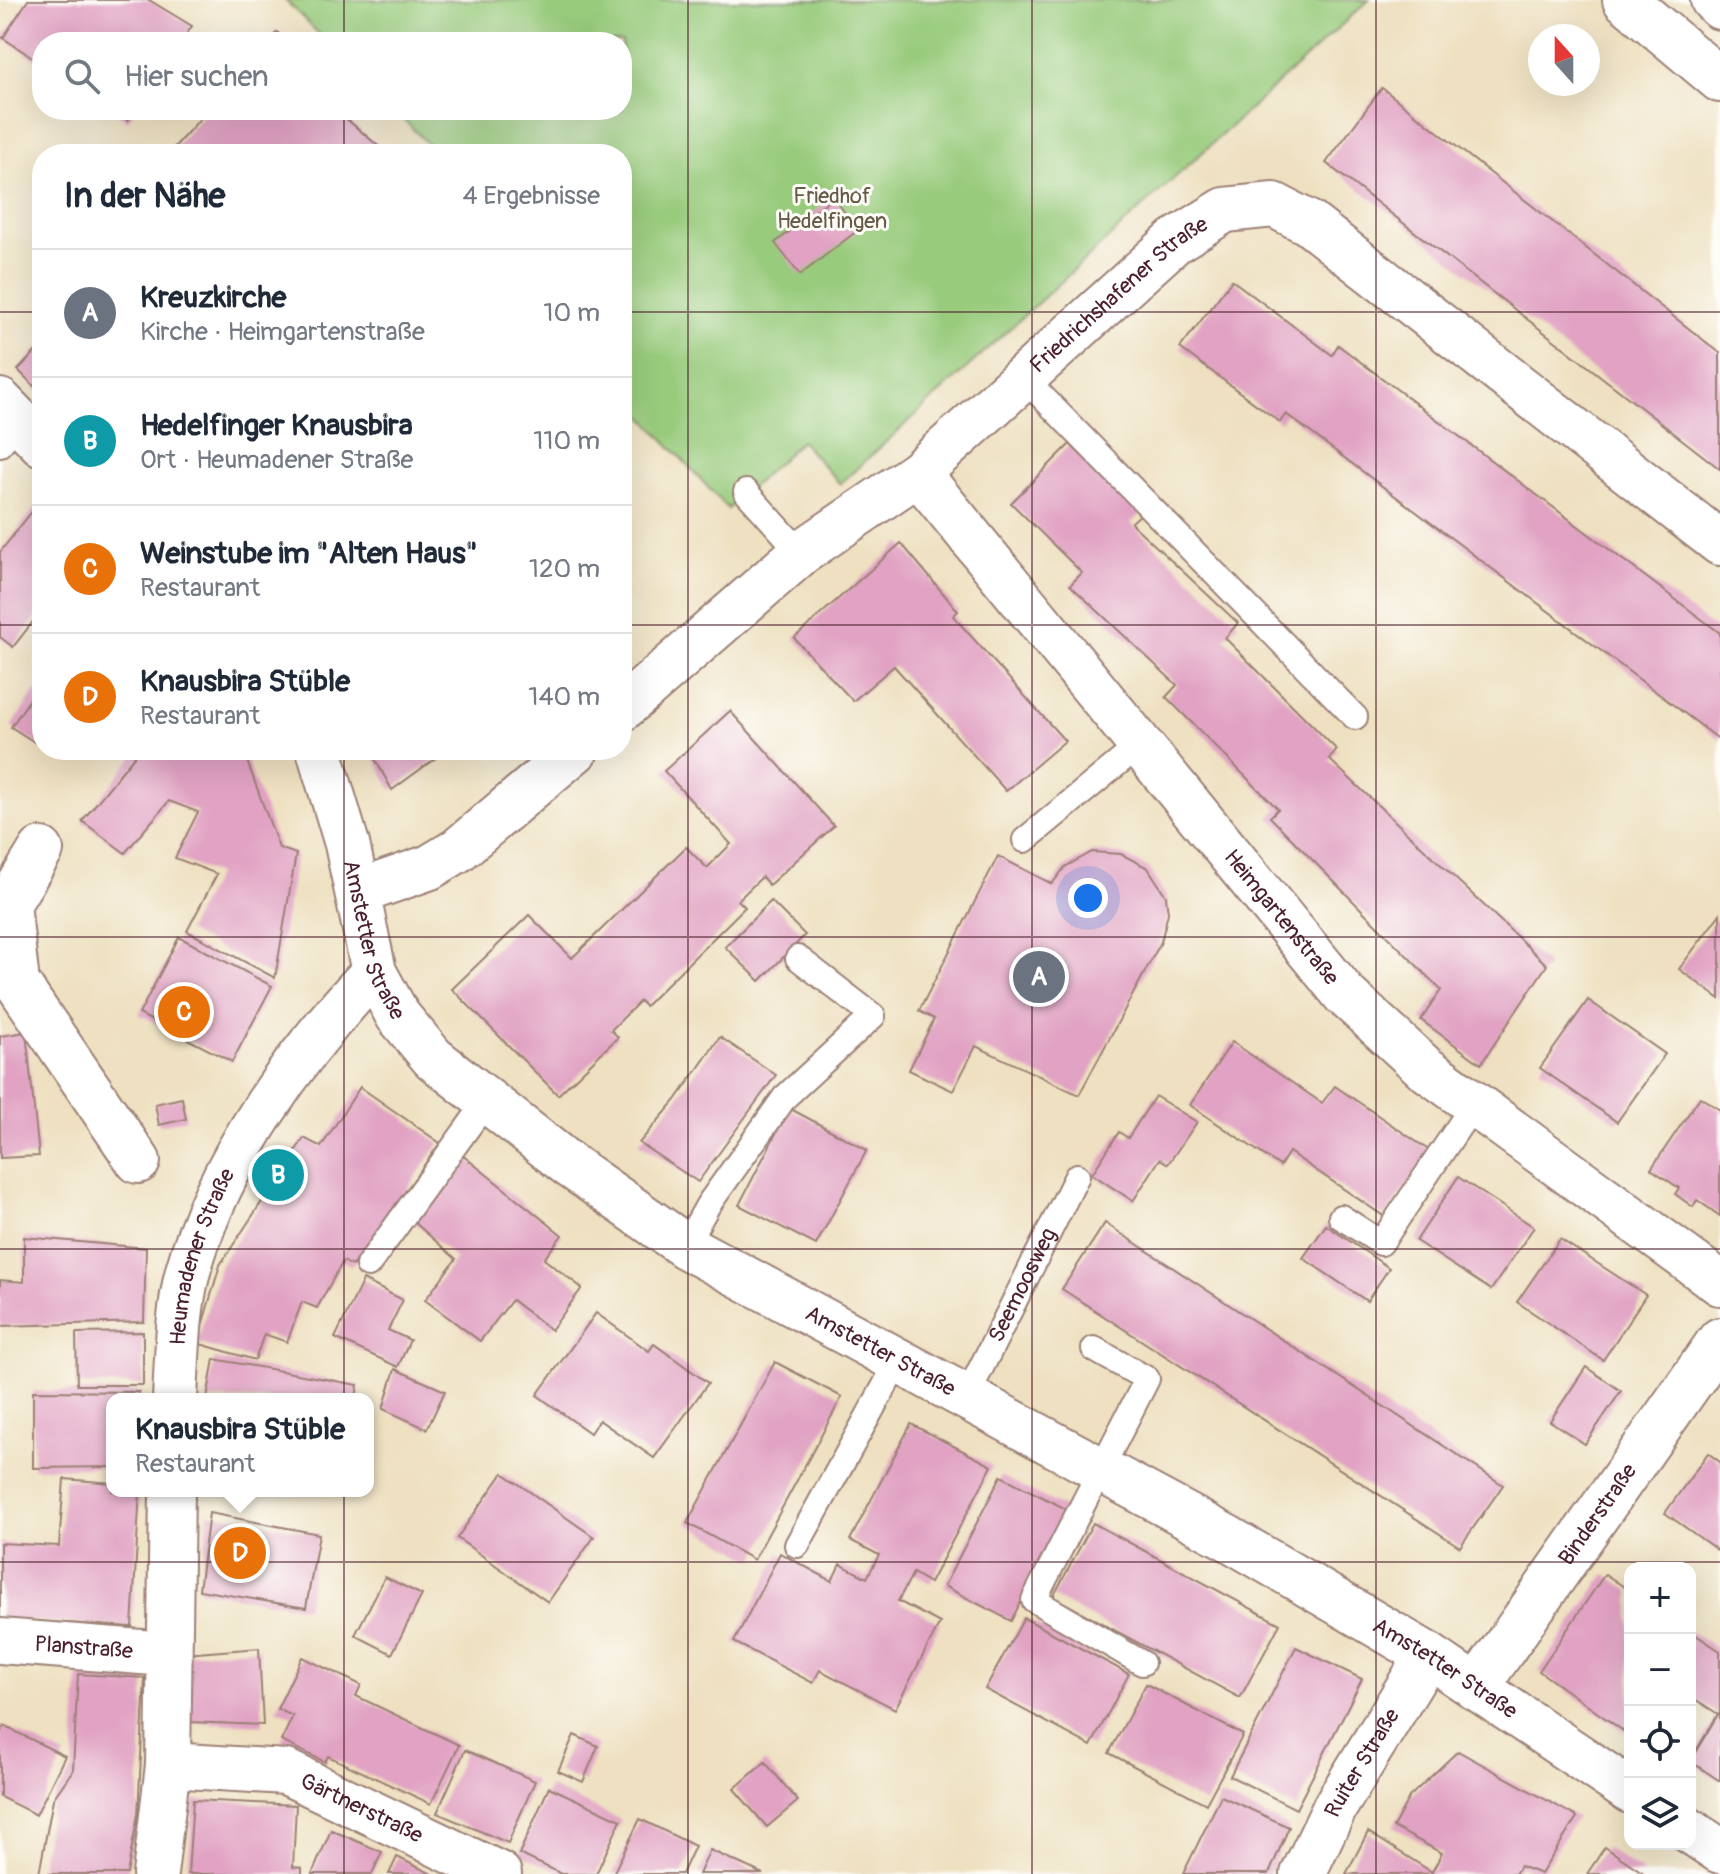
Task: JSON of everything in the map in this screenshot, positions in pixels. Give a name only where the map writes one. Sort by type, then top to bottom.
[{"type":"main road","points":[[1625,0],[1720,80]]},
{"type":"main road","points":[[1713,0],[1720,7]]},
{"type":"main road","name":"Friedrichshafener Straße","points":[[632,700],[801,553],[918,473],[1175,241],[1225,210],[1274,205],[1309,223],[1720,543]]},
{"type":"main road","name":"Heimgartenstraße","points":[[918,473],[1345,995],[1425,1068],[1720,1283]]},
{"type":"main road","name":"Amstetter Straße","points":[[322,760],[359,892],[374,972],[398,1016],[433,1058],[487,1101],[568,1164],[685,1246],[1102,1469],[1428,1655],[1624,1787]]},
{"type":"main road","points":[[359,892],[430,867],[458,850],[564,760]]},
{"type":"main road","points":[[41,850],[8,904],[9,984],[138,1161]]},
{"type":"main road","name":"Heumadener Straße","points":[[176,1393],[187,1275],[204,1218],[226,1171],[321,1027],[374,972]]},
{"type":"main road","name":"Binderstraße","points":[[1476,1688],[1720,1340]]},
{"type":"main road","points":[[155,1874],[168,1765],[167,1654],[172,1497]]},
{"type":"main road","name":"Planstraße","points":[[0,1641],[167,1654]]},
{"type":"main road","name":"Ruiter Straße","points":[[1303,1874],[1336,1805],[1428,1655]]},
{"type":"main road","name":"Gärtnerstraße","points":[[168,1765],[286,1772],[499,1874]]},
{"type":"main road","points":[[1696,1835],[1720,1851]]},
{"type":"lane","points":[[1024,378],[1355,717]]},
{"type":"lane","points":[[746,492],[801,553]]},
{"type":"lane","points":[[1025,840],[1141,744]]},
{"type":"lane","points":[[685,1246],[708,1205],[785,1097],[873,1016],[798,958]]},
{"type":"lane","points":[[368,1265],[487,1101]]},
{"type":"lane","points":[[1341,1217],[1381,1243],[1474,1104]]},
{"type":"lane","name":"Seemoosweg","points":[[967,1396],[1077,1176]]},
{"type":"lane","points":[[1094,1349],[1147,1379],[1034,1600],[1142,1663]]},
{"type":"lane","points":[[797,1545],[899,1360]]},
{"type":"green space","name":"Friedhof Hedelfingen","points":[[285,0],[1369,0],[840,484],[801,441],[728,509],[632,405],[632,144],[428,144],[404,120],[632,120],[632,32],[317,32]]},
{"type":"building","points":[[28,0],[149,0],[192,26],[188,32],[32,32],[32,57],[3,38]]},
{"type":"building","points":[[1382,88],[1720,353],[1720,469],[1326,163]]},
{"type":"building","points":[[199,120],[348,120],[376,144],[177,144]]},
{"type":"building","points":[[833,197],[858,230],[800,275],[775,243]]},
{"type":"building","points":[[1232,280],[1332,355],[1338,345],[1720,633],[1720,740],[1286,414],[1280,422],[1180,348]]},
{"type":"building","points":[[32,355],[32,384],[18,370]]},
{"type":"building","points":[[1070,444],[1141,514],[1131,523],[1238,623],[1225,638],[1337,750],[1329,759],[1547,965],[1481,1064],[1421,1020],[1441,990],[1270,817],[1278,809],[1166,697],[1177,685],[1070,585],[1082,573],[1011,503]]},
{"type":"building","points":[[32,512],[32,623],[13,647],[0,637],[0,552]]},
{"type":"building","points":[[901,543],[958,611],[953,616],[1065,741],[1006,791],[894,666],[853,701],[794,638]]},
{"type":"building","points":[[32,696],[32,741],[11,727]]},
{"type":"building","points":[[730,711],[834,826],[769,885],[762,877],[738,900],[745,907],[645,1006],[640,1001],[611,1030],[618,1037],[558,1095],[452,989],[529,915],[572,958],[686,847],[707,868],[731,844],[664,771]]},
{"type":"building","points":[[131,760],[247,760],[279,848],[296,854],[275,978],[187,931],[217,874],[175,858],[198,812],[169,801],[125,853],[82,821]]},
{"type":"building","points":[[376,760],[433,760],[392,790]]},
{"type":"building","points":[[1092,852],[1121,854],[1148,868],[1166,896],[1168,913],[1161,942],[1079,1095],[976,1046],[953,1091],[909,1070],[934,1019],[919,1011],[998,856],[1052,884],[1065,867]]},
{"type":"building","points":[[771,901],[805,935],[760,981],[725,947]]},
{"type":"building","points":[[1720,914],[1720,999],[1679,969]]},
{"type":"building","points":[[179,937],[272,986],[232,1062],[139,1014]]},
{"type":"building","points":[[1588,1000],[1665,1054],[1617,1122],[1540,1068]]},
{"type":"building","points":[[26,1032],[39,1156],[0,1158],[0,1036]]},
{"type":"building","points":[[720,1037],[776,1075],[698,1182],[639,1143],[676,1100]]},
{"type":"building","points":[[1232,1042],[1322,1103],[1335,1086],[1430,1151],[1385,1217],[1289,1152],[1280,1166],[1190,1105]]},
{"type":"building","points":[[360,1087],[440,1143],[352,1266],[343,1261],[317,1308],[302,1302],[287,1342],[264,1334],[255,1360],[197,1343],[220,1265],[304,1138],[321,1147]]},
{"type":"building","points":[[1155,1096],[1197,1122],[1168,1164],[1160,1159],[1133,1201],[1092,1174],[1119,1132],[1128,1138]]},
{"type":"building","points":[[1700,1097],[1720,1110],[1720,1216],[1697,1200],[1693,1207],[1675,1194],[1679,1188],[1651,1169]]},
{"type":"building","points":[[182,1098],[186,1119],[159,1125],[155,1104]]},
{"type":"building","points":[[789,1108],[867,1150],[816,1245],[739,1205]]},
{"type":"building","points":[[461,1154],[562,1235],[544,1259],[582,1288],[551,1330],[512,1300],[480,1341],[425,1300],[456,1259],[413,1221]]},
{"type":"building","points":[[1458,1177],[1534,1227],[1491,1290],[1416,1241]]},
{"type":"building","points":[[1105,1223],[1503,1485],[1460,1547],[1062,1289]]},
{"type":"building","points":[[1326,1225],[1389,1268],[1367,1301],[1303,1258]]},
{"type":"building","points":[[24,1237],[146,1248],[144,1322],[0,1326],[0,1280],[24,1282]]},
{"type":"building","points":[[1560,1239],[1646,1295],[1603,1360],[1517,1302]]},
{"type":"building","points":[[363,1280],[403,1300],[388,1330],[410,1340],[398,1367],[335,1338]]},
{"type":"building","points":[[596,1313],[649,1351],[654,1344],[708,1383],[654,1458],[599,1420],[590,1433],[537,1395]]},
{"type":"building","points":[[143,1332],[143,1385],[77,1385],[76,1333]]},
{"type":"building","points":[[214,1359],[358,1385],[357,1393],[208,1393]]},
{"type":"building","points":[[775,1362],[842,1397],[754,1560],[687,1523]]},
{"type":"building","points":[[1586,1367],[1621,1391],[1585,1444],[1550,1421]]},
{"type":"building","points":[[395,1369],[445,1391],[427,1429],[383,1409]]},
{"type":"building","points":[[33,1391],[139,1392],[106,1393],[106,1467],[33,1468]]},
{"type":"building","points":[[911,1424],[992,1466],[930,1583],[913,1573],[898,1601],[940,1623],[895,1709],[820,1670],[813,1683],[734,1642],[780,1553],[832,1581],[840,1564],[867,1578],[879,1555],[850,1540]]},
{"type":"building","points":[[1708,1453],[1720,1462],[1720,1552],[1665,1513]]},
{"type":"building","points":[[503,1473],[594,1537],[548,1602],[457,1538]]},
{"type":"building","points":[[1001,1476],[1068,1510],[1011,1621],[944,1586]]},
{"type":"building","points":[[64,1479],[106,1482],[106,1497],[140,1497],[132,1627],[0,1619],[0,1543],[59,1546]]},
{"type":"building","points":[[209,1513],[319,1534],[306,1608],[199,1590]]},
{"type":"building","points":[[1093,1523],[1280,1624],[1240,1698],[1053,1597]]},
{"type":"building","points":[[1605,1574],[1624,1587],[1624,1732],[1539,1671]]},
{"type":"building","points":[[385,1577],[422,1595],[392,1654],[355,1635]]},
{"type":"building","points":[[1024,1618],[1129,1674],[1091,1746],[985,1689]]},
{"type":"building","points":[[1696,1635],[1720,1651],[1720,1781],[1696,1765],[1696,1751],[1718,1714],[1696,1700]]},
{"type":"building","points":[[1296,1647],[1362,1679],[1296,1809],[1230,1776]]},
{"type":"building","points":[[259,1648],[263,1725],[189,1722],[185,1654]]},
{"type":"building","points":[[302,1657],[361,1685],[356,1696],[459,1745],[431,1804],[328,1756],[325,1762],[281,1741],[293,1716],[277,1709]]},
{"type":"building","points":[[78,1674],[145,1678],[138,1814],[127,1874],[39,1874],[53,1799],[73,1770]]},
{"type":"building","points":[[1146,1684],[1243,1735],[1206,1804],[1109,1753]]},
{"type":"building","points":[[4,1726],[65,1756],[36,1815],[0,1797],[0,1734]]},
{"type":"building","points":[[574,1735],[598,1746],[583,1782],[558,1771]]},
{"type":"building","points":[[465,1750],[535,1781],[508,1843],[437,1813]]},
{"type":"building","points":[[1458,1751],[1577,1817],[1541,1874],[1520,1866],[1515,1874],[1346,1874],[1368,1832],[1432,1872],[1442,1853],[1393,1827],[1409,1797]]},
{"type":"building","points":[[765,1762],[798,1801],[767,1827],[734,1789]]},
{"type":"building","points":[[549,1787],[621,1820],[596,1874],[562,1874],[519,1854]]},
{"type":"building","points":[[1221,1796],[1289,1827],[1269,1874],[1183,1874]]},
{"type":"building","points":[[193,1800],[296,1805],[293,1867],[302,1868],[302,1874],[188,1874]]},
{"type":"building","points":[[640,1819],[695,1846],[682,1874],[613,1874]]},
{"type":"building","points":[[331,1830],[382,1852],[372,1874],[312,1874]]},
{"type":"building","points":[[1605,1847],[1645,1874],[1587,1874]]},
{"type":"building","points":[[710,1850],[763,1874],[699,1874]]},
{"type":"building","points":[[397,1857],[432,1874],[389,1874]]},
{"type":"place","name":"Kreuzkirche","points":[[1039,977]]},
{"type":"place","name":"Weinstube im \"Alten Haus\"","points":[[184,1012]]},
{"type":"place","name":"Hedelfinger Knausbira","points":[[278,1175]]},
{"type":"place","name":"Knausbira Stüble","points":[[240,1553]]}]
